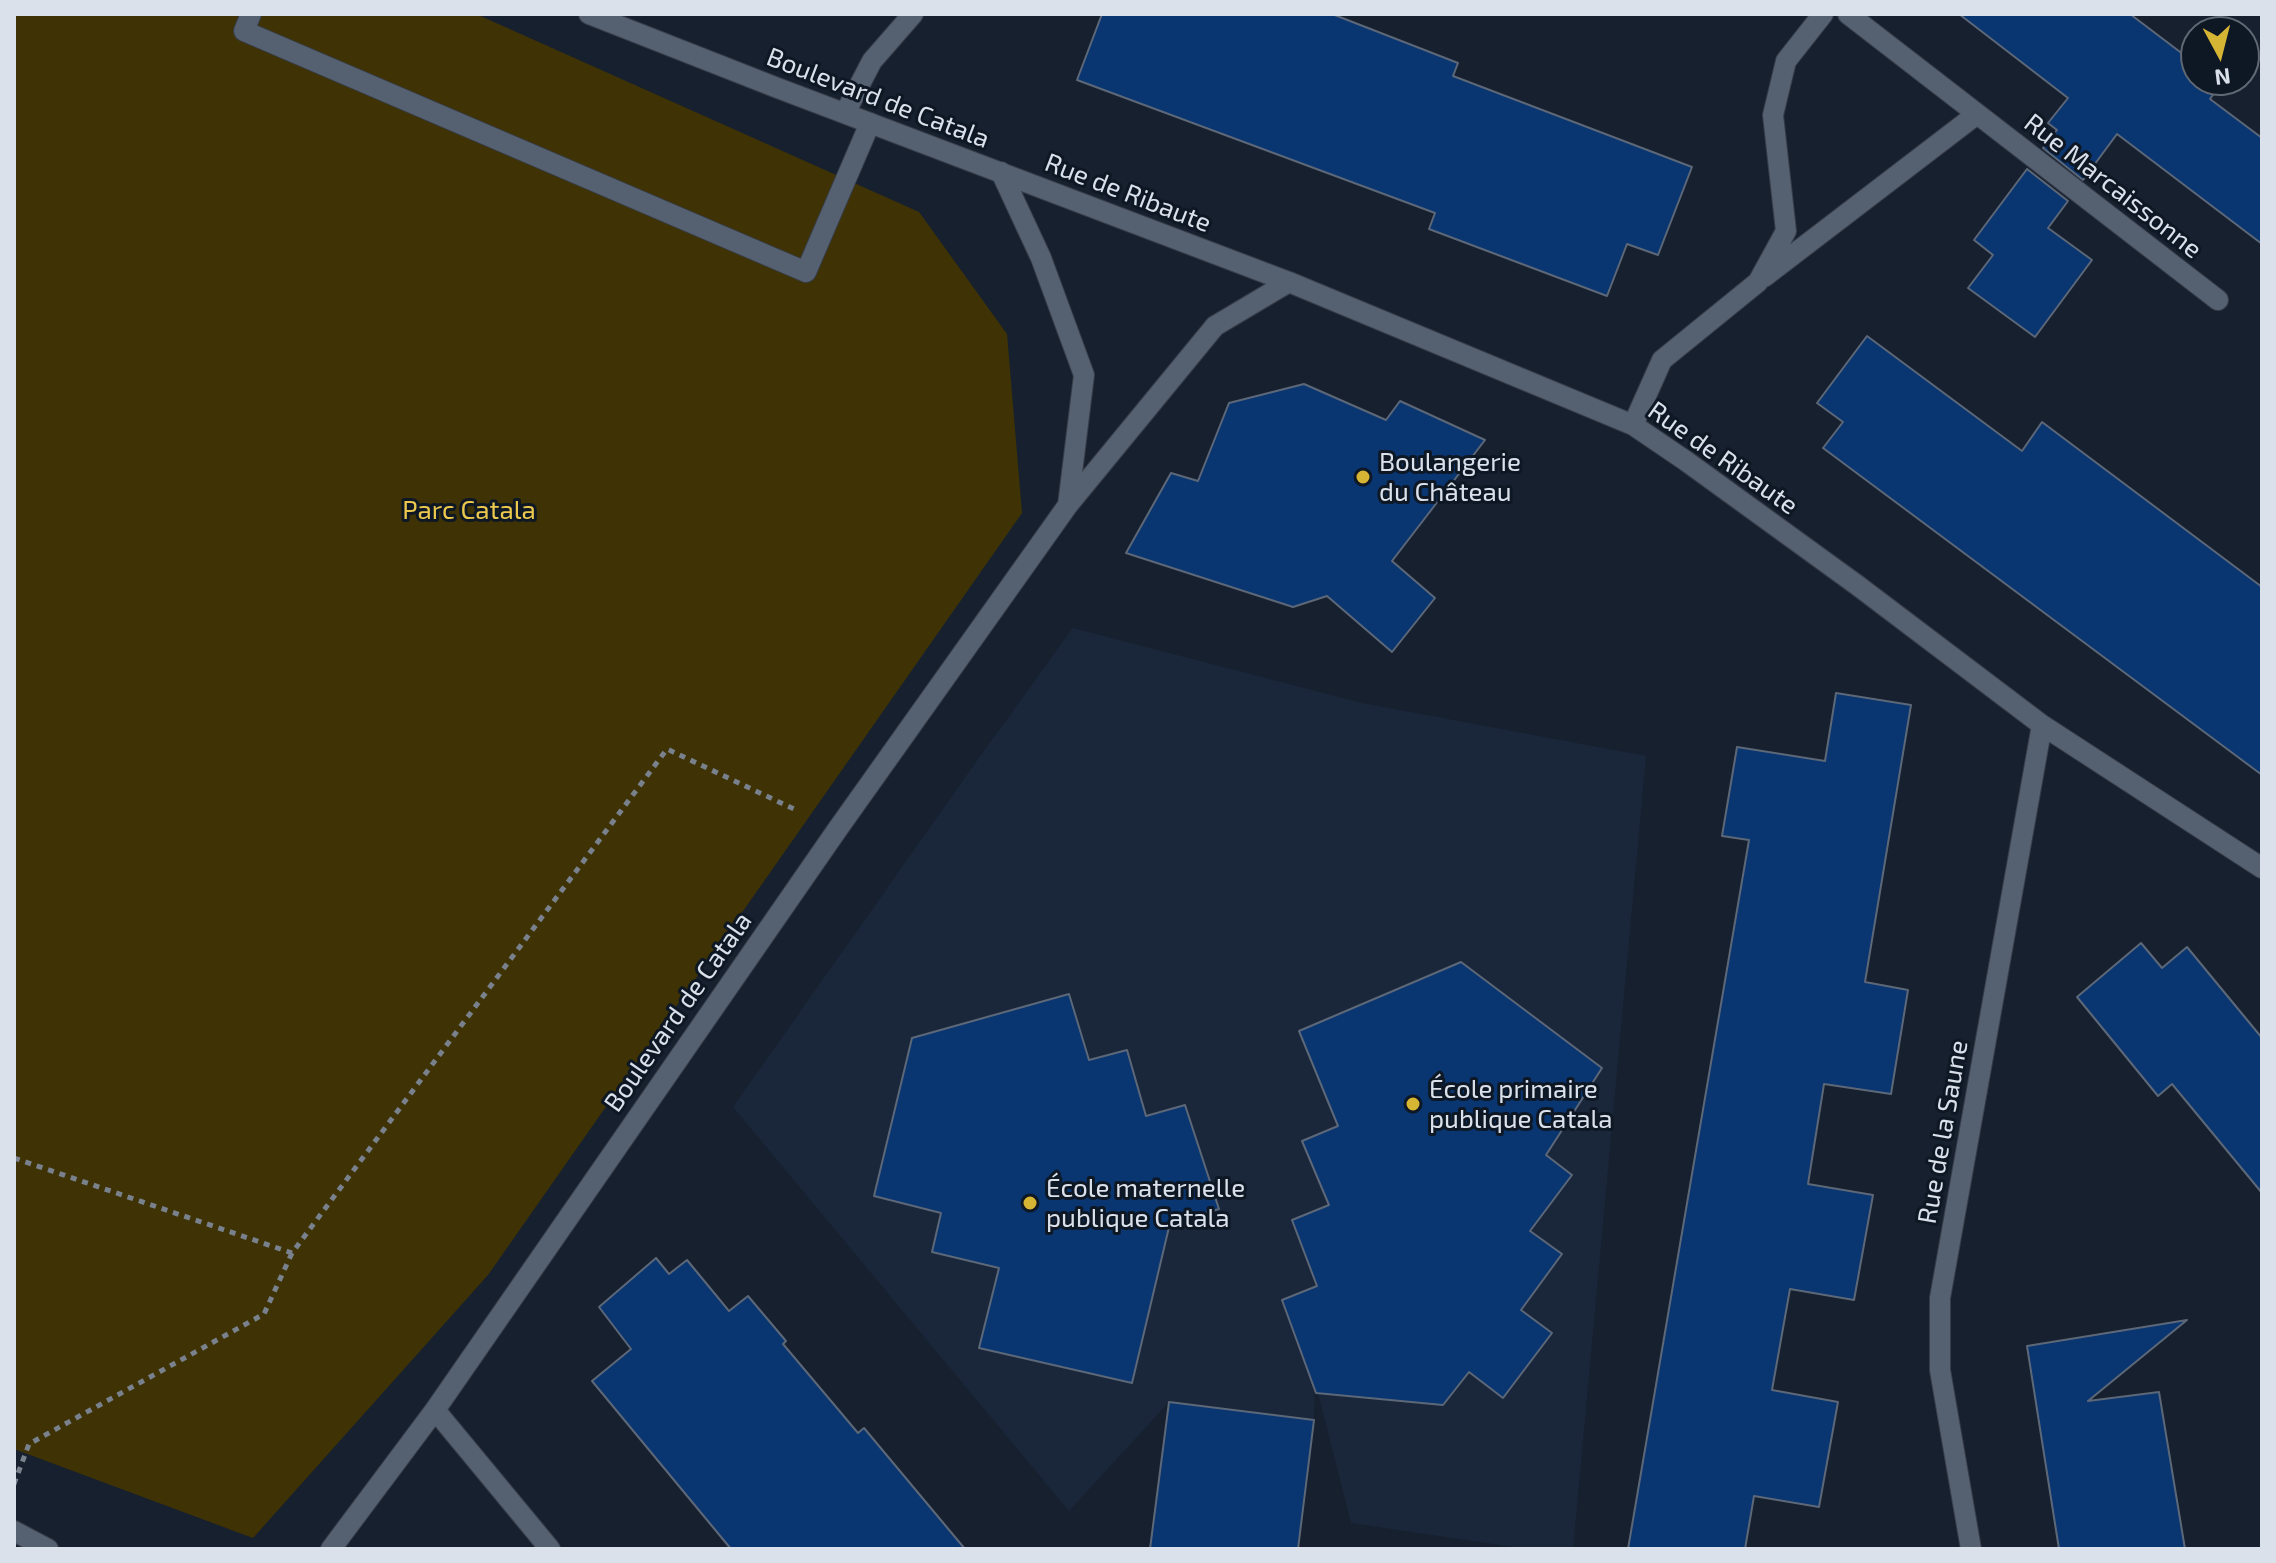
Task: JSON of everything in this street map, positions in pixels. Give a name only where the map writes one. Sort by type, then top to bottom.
[{"type":"street","points":[[251,14],[244,31],[806,272],[870,123]]},
{"type":"street","name":"Boulevard de Catala","points":[[589,14],[1001,172],[1041,258],[1084,375],[1068,505]]},
{"type":"street","points":[[845,113],[872,61],[913,14]]},
{"type":"street","points":[[1758,282],[1786,231],[1773,115],[1779,88],[1786,61],[1823,14]]},
{"type":"street","name":"Rue Marcaissonne","points":[[1848,14],[2218,300]]},
{"type":"street","points":[[1633,425],[1662,360],[1977,114]]},
{"type":"street","name":"Rue de Ribaute","points":[[1001,172],[1289,282],[1633,425],[1857,585],[2042,725],[2262,868]]},
{"type":"street","name":"Boulevard de Catala","points":[[331,1549],[435,1410],[837,830],[1068,505],[1215,326],[1289,282]]},
{"type":"street","name":"Rue de la Saune","points":[[1971,1549],[1940,1370],[1940,1298],[2042,725]]},
{"type":"street","points":[[435,1410],[550,1549]]},
{"type":"street","points":[[14,1531],[48,1549]]},
{"type":"path","points":[[14,1484],[29,1444],[264,1314],[292,1253],[667,749],[837,830]]},
{"type":"path","points":[[14,1158],[292,1253]]},
{"type":"shaded area","name":"École primaire publique Catala","points":[[1073,628],[1362,703],[1646,756],[1573,1549],[1527,1549],[1351,1523],[1315,1381],[1314,1420],[1169,1402],[1069,1511],[733,1107]]},
{"type":"green space","name":"Parc Catala","points":[[14,14],[476,14],[919,212],[1007,334],[1022,513],[488,1275],[253,1538],[14,1449]]},
{"type":"building","points":[[1102,14],[1332,14],[1458,63],[1453,76],[1692,167],[1658,255],[1627,244],[1607,296],[1429,229],[1435,213],[1077,80]]},
{"type":"building","points":[[1959,14],[2130,14],[2180,52],[2180,96],[2212,96],[2210,99],[2262,138],[2262,244],[2117,134],[2083,180],[2043,148],[2057,130],[2048,123],[2068,98]]},
{"type":"building","points":[[2027,169],[2068,201],[2048,228],[2092,260],[2035,337],[1968,288],[1993,255],[1974,240]]},
{"type":"building","points":[[1867,336],[2022,451],[2042,422],[2262,587],[2262,775],[1823,448],[1843,422],[1817,403]]},
{"type":"building","points":[[1304,384],[1386,420],[1400,401],[1485,440],[1392,561],[1435,598],[1392,652],[1327,596],[1293,607],[1126,553],[1171,473],[1198,481],[1229,403]]},
{"type":"building","points":[[1836,693],[1911,705],[1865,982],[1908,990],[1891,1094],[1824,1084],[1808,1184],[1873,1195],[1854,1300],[1790,1289],[1772,1390],[1838,1402],[1819,1507],[1754,1496],[1745,1549],[1628,1549],[1749,840],[1722,836],[1737,747],[1825,761]]},
{"type":"building","points":[[2141,943],[2162,968],[2187,947],[2262,1038],[2262,1193],[2172,1084],[2158,1096],[2077,997]]},
{"type":"building","points":[[1461,962],[1602,1068],[1546,1155],[1572,1175],[1530,1231],[1562,1254],[1521,1310],[1552,1333],[1503,1398],[1469,1372],[1443,1405],[1316,1393],[1282,1300],[1317,1286],[1292,1220],[1329,1205],[1302,1141],[1338,1126],[1299,1031]]},
{"type":"building","points":[[1069,994],[1089,1060],[1127,1050],[1146,1116],[1185,1105],[1219,1209],[1170,1223],[1132,1383],[979,1348],[999,1268],[932,1252],[941,1213],[874,1196],[912,1038]]},
{"type":"building","points":[[656,1258],[669,1274],[687,1260],[729,1311],[748,1296],[786,1341],[783,1344],[858,1433],[864,1428],[965,1549],[731,1549],[592,1381],[631,1349],[599,1307]]},
{"type":"building","points":[[2187,1320],[2088,1401],[2159,1392],[2185,1549],[2059,1549],[2027,1346]]},
{"type":"building","points":[[1169,1402],[1314,1420],[1298,1549],[1150,1549]]},
{"type":"place","name":"Boulangerie du Château","points":[[1363,477]]},
{"type":"place","name":"École primaire publique Catala","points":[[1413,1104]]},
{"type":"place","name":"École maternelle publique Catala","points":[[1030,1203]]}]
